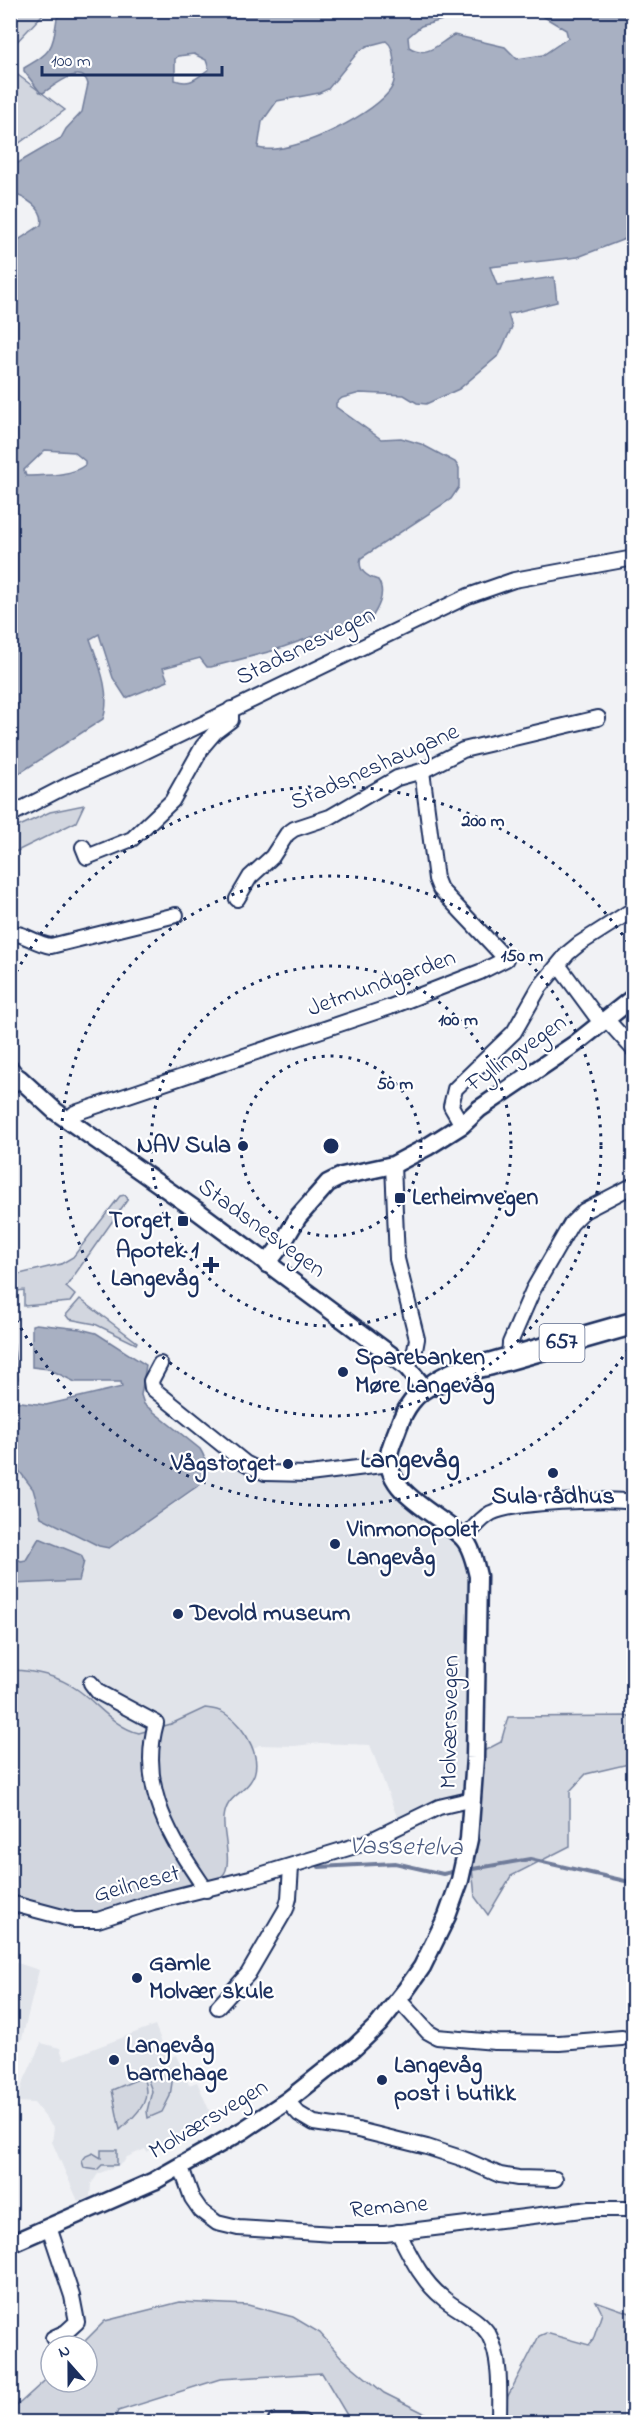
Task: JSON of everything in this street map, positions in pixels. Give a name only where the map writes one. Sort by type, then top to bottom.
[{"type":"main road","name":"657","points":[[430,1386],[451,1382],[499,1361],[633,1323]]},
{"type":"street","name":"Stadsnesvegen","points":[[10,815],[468,596],[533,576],[633,558]]},
{"type":"street","points":[[83,847],[87,856],[132,839],[172,801],[203,746],[215,732],[231,720],[231,709]]},
{"type":"street","name":"Stadsneshaugane","points":[[237,899],[250,877],[272,857],[286,834],[294,829],[330,817],[397,778],[422,771],[463,750],[598,718]]},
{"type":"street","name":"Jetmundgarden","points":[[68,1119],[84,1110],[390,1007],[480,972],[506,959],[440,889],[436,879],[422,771]]},
{"type":"street","name":"Fyllingvegen","points":[[462,1125],[452,1106],[453,1092],[514,1032],[539,988],[579,944],[633,909]]},
{"type":"street","points":[[10,933],[19,933],[40,945],[51,946],[176,915]]},
{"type":"street","name":"Fyllingvegen","points":[[559,966],[604,1021]]},
{"type":"street","name":"Fyllingvegen","points":[[267,1263],[282,1244],[298,1217],[328,1183],[342,1176],[393,1165],[462,1125],[479,1109],[575,1044],[633,998]]},
{"type":"street","points":[[604,1021],[633,1050]]},
{"type":"street","name":"Stadsnesvegen","points":[[13,1077],[55,1111],[196,1210],[407,1366],[430,1386]]},
{"type":"street","points":[[393,1165],[397,1259],[417,1339],[415,1350],[407,1366]]},
{"type":"street","points":[[499,1361],[533,1290],[571,1224],[584,1211],[633,1185]]},
{"type":"street","points":[[160,1364],[151,1381],[152,1388],[245,1464],[265,1473],[309,1474],[390,1464],[389,1455],[401,1418],[411,1402],[430,1386]]},
{"type":"street","name":"Molværsvegen","points":[[10,2244],[140,2188],[181,2166],[287,2101],[355,2048],[379,2024],[422,1967],[447,1916],[460,1880],[469,1839],[473,1798],[478,1576],[473,1557],[464,1539],[404,1492],[390,1464]]},
{"type":"street","points":[[464,1539],[484,1518],[501,1510],[592,1500],[633,1502]]},
{"type":"street","points":[[91,1683],[98,1692],[156,1723],[153,1733],[152,1764],[158,1806],[176,1846],[206,1890]]},
{"type":"street","name":"Geilneset","points":[[10,1903],[74,1920],[93,1921],[153,1902],[291,1867],[381,1837],[439,1807],[473,1798]]},
{"type":"street","points":[[218,2007],[248,1974],[266,1947],[286,1909],[291,1867]]},
{"type":"street","points":[[399,2000],[428,2032],[437,2037],[495,2042],[567,2043],[622,2038]]},
{"type":"street","points":[[287,2101],[299,2114],[314,2123],[354,2129],[427,2147],[461,2158],[500,2175],[555,2179]]},
{"type":"street","name":"Remane","points":[[181,2166],[192,2198],[208,2217],[225,2226],[334,2234],[398,2232],[590,2209],[633,2209]]},
{"type":"street","points":[[49,2227],[72,2296],[77,2322],[62,2334]]},
{"type":"street","points":[[398,2232],[421,2275],[441,2297],[482,2327],[490,2337],[496,2353],[499,2422]]},
{"type":"street","points":[[275,2422],[303,2422]]},
{"type":"shaded area","points":[[10,11],[46,11],[11,48]]},
{"type":"shaded area","points":[[11,70],[65,110],[10,149]]},
{"type":"shaded area","points":[[84,805],[76,822],[11,854],[11,830],[50,812]]},
{"type":"shaded area","points":[[125,1195],[128,1199],[66,1287],[75,1295],[70,1302],[24,1306],[24,1290],[11,1292],[11,1276],[61,1264],[73,1257],[120,1196]]},
{"type":"shaded area","points":[[80,1299],[137,1342],[136,1344],[95,1324],[69,1319],[66,1315]]},
{"type":"shaded area","points":[[10,1460],[33,1489],[41,1517],[99,1546],[109,1548],[192,1492],[206,1472],[207,1466],[371,1467],[465,1537],[479,1580],[471,1797],[400,1825],[370,1745],[320,1743],[295,1746],[259,1745],[253,1749],[244,1733],[205,1708],[171,1724],[139,1733],[121,1725],[77,1689],[48,1674],[11,1670],[11,1581],[14,1584],[29,1558],[21,1561],[12,1556],[11,1546],[16,1544],[11,1510]]},
{"type":"shaded area","points":[[11,1670],[29,1671],[54,1677],[78,1690],[122,1726],[139,1733],[171,1724],[205,1708],[222,1712],[234,1720],[251,1745],[256,1764],[250,1782],[230,1801],[225,1811],[227,1865],[222,1876],[158,1901],[92,1920],[11,1908]]},
{"type":"shaded area","points":[[633,1716],[633,1763],[586,1774],[570,1791],[570,1846],[511,1876],[488,1915],[475,1897],[468,1827],[474,1756],[501,1742],[508,1717]]},
{"type":"shaded area","points":[[11,1961],[39,1970],[22,2039],[11,2050]]},
{"type":"shaded area","points":[[155,2025],[168,2058],[176,2055],[189,2085],[197,2082],[209,2110],[208,2117],[147,2152],[145,2149],[127,2157],[123,2163],[98,2174],[91,2184],[90,2197],[78,2201],[52,2142],[54,2128],[34,2103],[18,2102],[22,2085],[41,2043],[60,2048],[64,2060]]},
{"type":"shaded area","points":[[174,2069],[170,2096],[162,2112],[148,2118],[147,2111],[152,2091],[146,2075],[160,2070]]},
{"type":"shaded area","points":[[143,2077],[146,2086],[145,2101],[120,2130],[112,2090]]},
{"type":"shaded area","points":[[101,2150],[117,2150],[117,2165],[102,2165],[97,2170],[84,2168],[82,2161],[86,2156],[93,2153],[101,2158]]},
{"type":"shaded area","points":[[596,2301],[633,2314],[633,2422],[498,2422],[508,2396],[539,2336],[546,2333],[589,2345],[593,2340],[602,2313]]},
{"type":"shaded area","points":[[180,2302],[248,2305],[293,2317],[320,2333],[342,2358],[384,2393],[442,2422],[351,2422],[322,2373],[220,2379],[118,2411],[113,2422],[11,2422],[11,2411],[39,2386],[39,2394],[99,2394],[99,2334],[92,2334],[105,2321]]},
{"type":"water","points":[[65,11],[474,11],[421,26],[408,37],[409,47],[427,51],[454,35],[505,47],[517,59],[543,55],[568,38],[566,30],[534,11],[633,11],[633,236],[578,257],[490,267],[497,285],[554,277],[557,302],[508,314],[512,327],[499,355],[459,389],[426,404],[417,403],[404,395],[360,393],[342,398],[336,403],[336,407],[381,439],[401,438],[421,444],[455,462],[459,468],[459,487],[451,499],[361,558],[362,570],[378,580],[382,591],[378,607],[369,622],[340,627],[272,651],[211,667],[207,667],[200,658],[163,668],[168,681],[126,698],[113,678],[99,634],[90,639],[105,689],[103,719],[15,776],[10,772],[13,757],[10,753],[11,245],[41,225],[42,219],[33,204],[11,193],[11,167],[61,138],[82,112],[88,84],[85,78],[74,75],[60,81],[43,93],[24,71],[24,68],[41,58],[50,49],[57,18]],"holes":[[[386,41],[393,53],[394,82],[391,90],[378,103],[346,124],[307,141],[288,147],[258,148],[262,122],[277,101],[319,93],[328,89],[358,52],[367,46]],[[194,54],[206,60],[209,69],[189,82],[175,80],[175,59],[178,56]],[[45,450],[74,452],[85,461],[85,465],[72,472],[26,476],[24,470]]]},
{"type":"water","points":[[10,1324],[18,1379],[11,1385]]},
{"type":"water","points":[[32,1325],[96,1333],[146,1365],[141,1395],[144,1404],[200,1449],[205,1459],[205,1472],[199,1485],[109,1548],[99,1546],[41,1517],[33,1489],[11,1460],[11,1397],[13,1401],[46,1405],[122,1387],[121,1382],[75,1382],[49,1369],[32,1367]]},
{"type":"water","points":[[10,1510],[16,1544],[11,1546],[12,1556],[21,1561],[26,1560],[39,1538],[81,1555],[84,1561],[79,1581],[14,1584],[11,1581]]},
{"type":"waterway","name":"Vassetelva","points":[[467,1870],[530,1859],[634,1883]]},
{"type":"waterway","name":"Vassetelva","points":[[319,1867],[395,1863],[443,1874],[456,1871]]},
{"type":"place","name":"NAV Sula","points":[[243,1146]]},
{"type":"place","name":"Lerheimvegen","points":[[400,1198]]},
{"type":"place","name":"Torget","points":[[183,1221]]},
{"type":"place","name":"Apotek 1 Langevåg","points":[[211,1265]]},
{"type":"place","name":"Sparebanken Møre Langevåg","points":[[343,1372]]},
{"type":"place","name":"Vågstorget","points":[[288,1464]]},
{"type":"place","name":"Sula rådhus","points":[[553,1473]]},
{"type":"place","name":"Vinmonopolet Langevåg","points":[[335,1544]]},
{"type":"place","name":"Devold museum","points":[[178,1614]]},
{"type":"place","name":"Gamle Molvær skule","points":[[137,1978]]},
{"type":"place","name":"Langevåg barnehage","points":[[114,2060]]},
{"type":"place","name":"Langevåg post i butikk","points":[[382,2080]]},
{"type":"district","name":"Langevåg","points":[[410,1460]]}]
